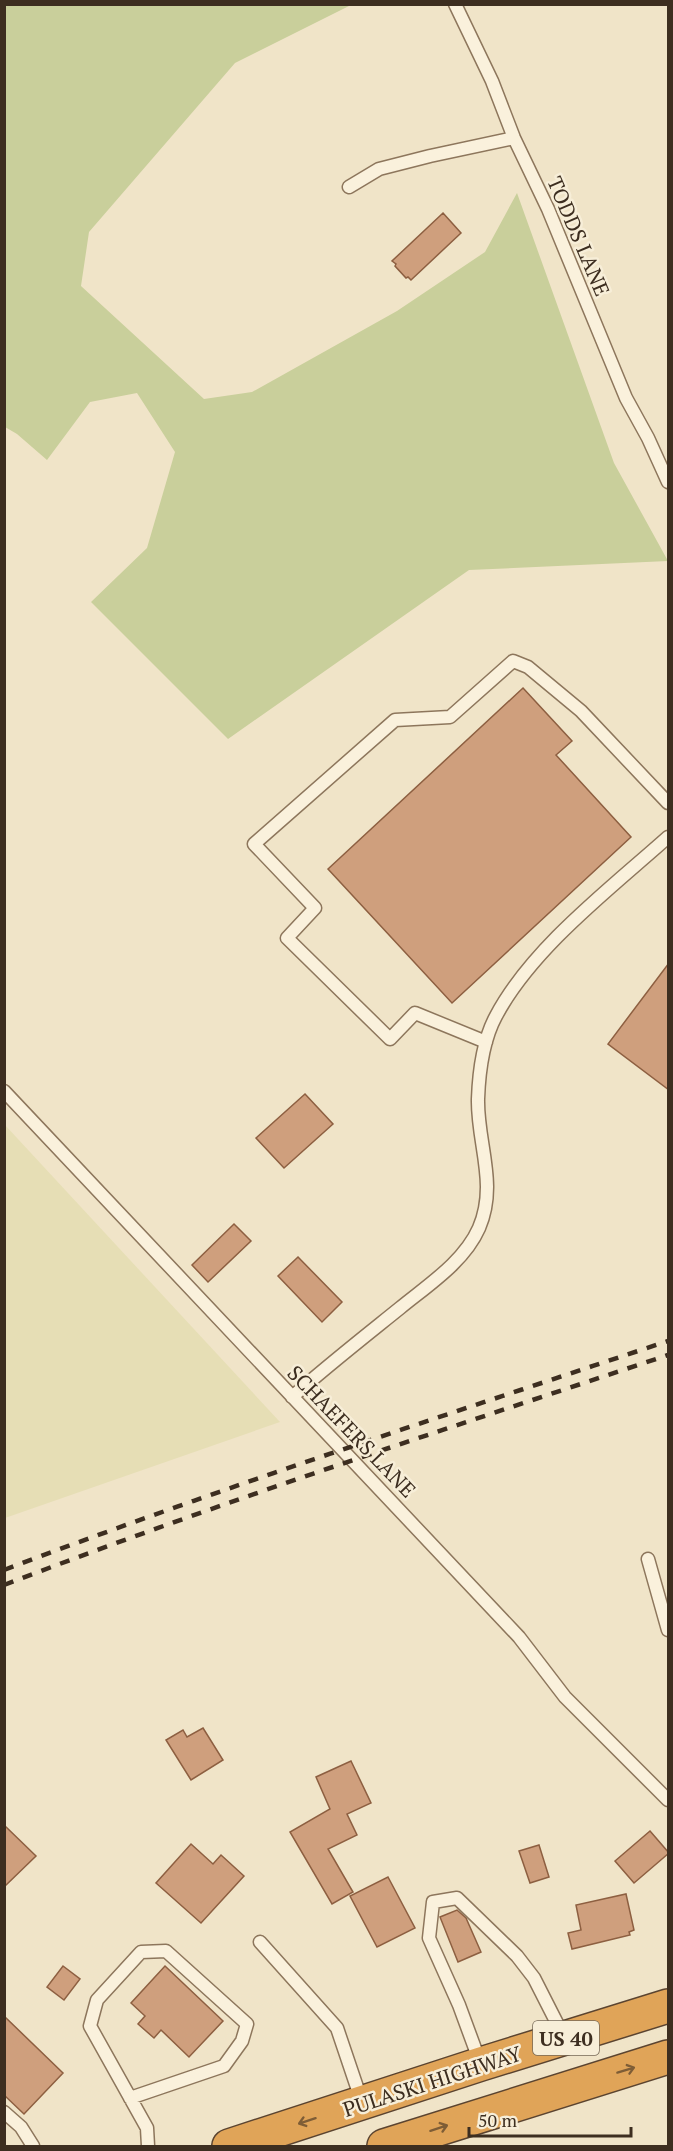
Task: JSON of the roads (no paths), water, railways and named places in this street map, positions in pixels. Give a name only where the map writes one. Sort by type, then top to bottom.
[{"type":"highway","name":"PULASKI HIGHWAY","points":[[229,2146],[669,2006]]},
{"type":"highway","name":"US 40","points":[[384,2146],[669,2057]]},
{"type":"lane","name":"TODDS LANE","points":[[455,4],[492,81],[514,138],[548,209],[626,398],[669,482]]},
{"type":"lane","points":[[349,188],[379,169],[514,138]]},
{"type":"lane","points":[[486,1042],[415,1013],[390,1039],[287,938],[315,908],[254,844],[395,720],[450,717],[513,661],[528,667],[581,711],[669,803]]},
{"type":"lane","points":[[291,1397],[442,1274],[466,1250],[479,1229],[486,1208],[486,1155],[478,1118],[479,1074],[486,1042],[496,1016],[514,988],[562,932],[669,837]]},
{"type":"lane","name":"SCHAEFERS LANE","points":[[4,1091],[519,1637],[565,1697],[669,1800]]},
{"type":"lane","points":[[648,1559],[669,1630]]},
{"type":"lane","points":[[481,2064],[459,2005],[429,1938],[433,1902],[457,1898],[516,1956],[534,1978],[564,2038]]},
{"type":"lane","points":[[260,1942],[337,2028],[363,2103]]},
{"type":"lane","points":[[130,2098],[224,2067],[242,2041],[247,2024],[166,1951],[141,1952],[97,2000],[90,2026],[130,2098],[147,2128],[148,2146]]},
{"type":"lane","points":[[4,2112],[21,2127],[33,2146]]},
{"type":"railway","points":[[4,1570],[252,1481],[668,1341]]},
{"type":"railway","points":[[4,1585],[252,1495],[668,1355]]}]
